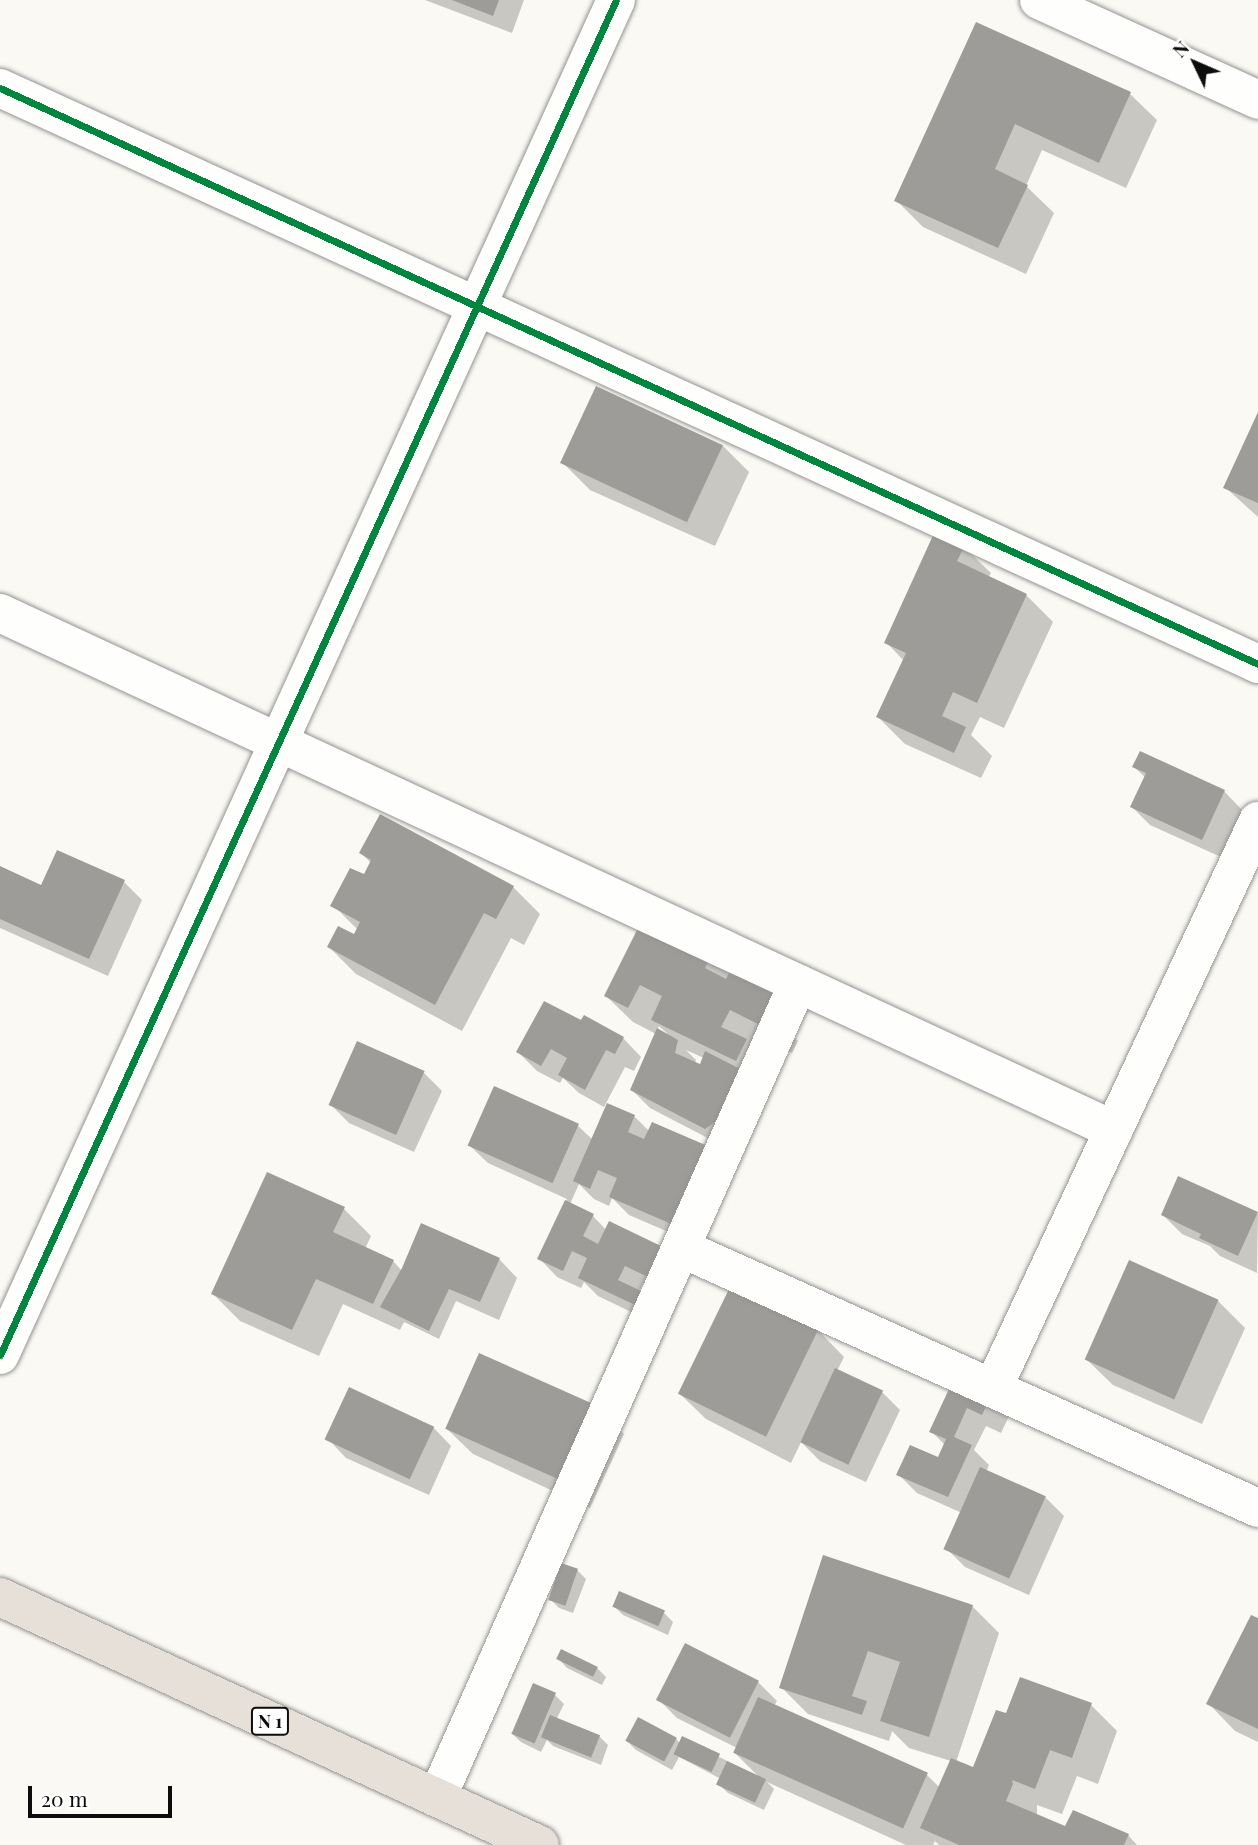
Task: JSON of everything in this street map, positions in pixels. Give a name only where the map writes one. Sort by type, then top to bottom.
[{"type":"highway","name":"N 1","points":[[0,1597],[438,1798],[500,1837],[540,1845]]},
{"type":"street","points":[[0,1355],[616,0]]},
{"type":"street","points":[[1039,0],[1258,100]]},
{"type":"street","points":[[0,88],[1258,664]]},
{"type":"street","points":[[0,613],[1114,1130]]},
{"type":"street","points":[[993,1388],[1258,821]]},
{"type":"street","points":[[438,1798],[797,983]]},
{"type":"street","points":[[681,1248],[1258,1508]]},
{"type":"building","points":[[452,0],[499,0],[493,16]]},
{"type":"building","points":[[976,22],[1131,92],[1099,163],[1015,124],[995,169],[1028,185],[998,248],[894,201]]},
{"type":"building","points":[[596,386],[723,445],[687,522],[560,463]]},
{"type":"building","points":[[1258,412],[1258,503],[1223,488]]},
{"type":"building","points":[[935,531],[965,545],[957,561],[1027,594],[977,703],[953,692],[942,716],[966,727],[954,753],[876,717],[906,653],[884,643]]},
{"type":"building","points":[[1140,751],[1225,790],[1202,840],[1130,807],[1146,773],[1132,767]]},
{"type":"building","points":[[380,814],[514,886],[496,919],[484,913],[435,1005],[327,947],[338,926],[354,934],[360,922],[330,906],[350,868],[364,874],[371,860],[359,853]]},
{"type":"building","points":[[57,850],[125,880],[89,959],[0,919],[0,866],[41,885]]},
{"type":"building","points":[[642,920],[712,954],[705,968],[726,979],[733,965],[778,986],[764,1027],[730,1010],[721,1027],[747,1039],[736,1061],[651,1020],[662,996],[640,985],[628,1008],[604,996]]},
{"type":"building","points":[[544,1001],[581,1020],[584,1015],[624,1037],[615,1054],[606,1050],[585,1090],[558,1075],[567,1058],[551,1049],[541,1066],[516,1052]]},
{"type":"building","points":[[657,1028],[678,1040],[675,1053],[700,1064],[705,1051],[744,1071],[721,1118],[705,1129],[630,1090]]},
{"type":"building","points":[[357,1041],[425,1071],[396,1135],[329,1105]]},
{"type":"building","points":[[494,1086],[579,1124],[553,1183],[468,1145]]},
{"type":"building","points":[[607,1103],[635,1115],[628,1132],[644,1139],[652,1122],[710,1147],[676,1226],[609,1197],[617,1178],[598,1170],[590,1189],[573,1181]]},
{"type":"building","points":[[267,1172],[345,1207],[333,1232],[394,1260],[373,1304],[316,1279],[292,1330],[211,1294]]},
{"type":"building","points":[[1178,1176],[1258,1212],[1238,1256],[1199,1238],[1201,1234],[1161,1215]]},
{"type":"building","points":[[565,1200],[594,1214],[583,1236],[598,1244],[609,1221],[663,1247],[648,1277],[625,1266],[618,1280],[641,1291],[635,1305],[578,1278],[587,1258],[572,1251],[563,1271],[537,1259]]},
{"type":"building","points":[[421,1223],[500,1258],[480,1302],[449,1289],[429,1331],[380,1307],[402,1268]]},
{"type":"building","points":[[1129,1260],[1219,1300],[1174,1399],[1085,1360]]},
{"type":"building","points":[[731,1285],[819,1328],[766,1437],[678,1394]]},
{"type":"building","points":[[479,1353],[598,1406],[564,1482],[445,1429]]},
{"type":"building","points":[[835,1368],[883,1390],[848,1465],[800,1442]]},
{"type":"building","points":[[349,1387],[434,1427],[410,1479],[324,1440]]},
{"type":"building","points":[[949,1389],[992,1394],[982,1415],[967,1408],[954,1437],[972,1445],[948,1497],[896,1475],[910,1445],[938,1457],[946,1439],[929,1432]]},
{"type":"building","points":[[980,1467],[1046,1496],[1009,1579],[943,1549]]},
{"type":"building","points":[[823,1555],[973,1605],[929,1737],[880,1721],[900,1662],[868,1651],[852,1696],[867,1701],[862,1715],[779,1688]]},
{"type":"building","points":[[561,1563],[578,1569],[565,1606],[548,1600]]},
{"type":"building","points":[[619,1591],[665,1611],[658,1626],[612,1607]]},
{"type":"building","points":[[1251,1615],[1258,1618],[1258,1729],[1206,1704]]},
{"type":"building","points":[[685,1643],[759,1681],[730,1738],[656,1700]]},
{"type":"building","points":[[561,1649],[598,1667],[593,1677],[556,1659]]},
{"type":"building","points":[[1020,1677],[1092,1703],[1072,1758],[1050,1750],[1035,1789],[1012,1780],[1006,1801],[1065,1826],[1073,1810],[1129,1834],[1124,1845],[959,1845],[920,1828],[951,1758],[973,1767],[996,1710],[1006,1713]]},
{"type":"building","points":[[533,1683],[556,1693],[535,1743],[512,1734]]},
{"type":"building","points":[[758,1697],[928,1773],[903,1828],[733,1753]]},
{"type":"building","points":[[550,1715],[600,1735],[591,1757],[541,1737]]},
{"type":"building","points":[[638,1717],[677,1738],[664,1761],[625,1741]]},
{"type":"building","points":[[682,1736],[720,1754],[712,1772],[674,1754]]},
{"type":"building","points":[[727,1761],[766,1779],[755,1803],[716,1785]]},
{"type":"cycle path","points":[[0,1355],[616,0]]},
{"type":"cycle path","points":[[0,88],[1258,664]]}]
